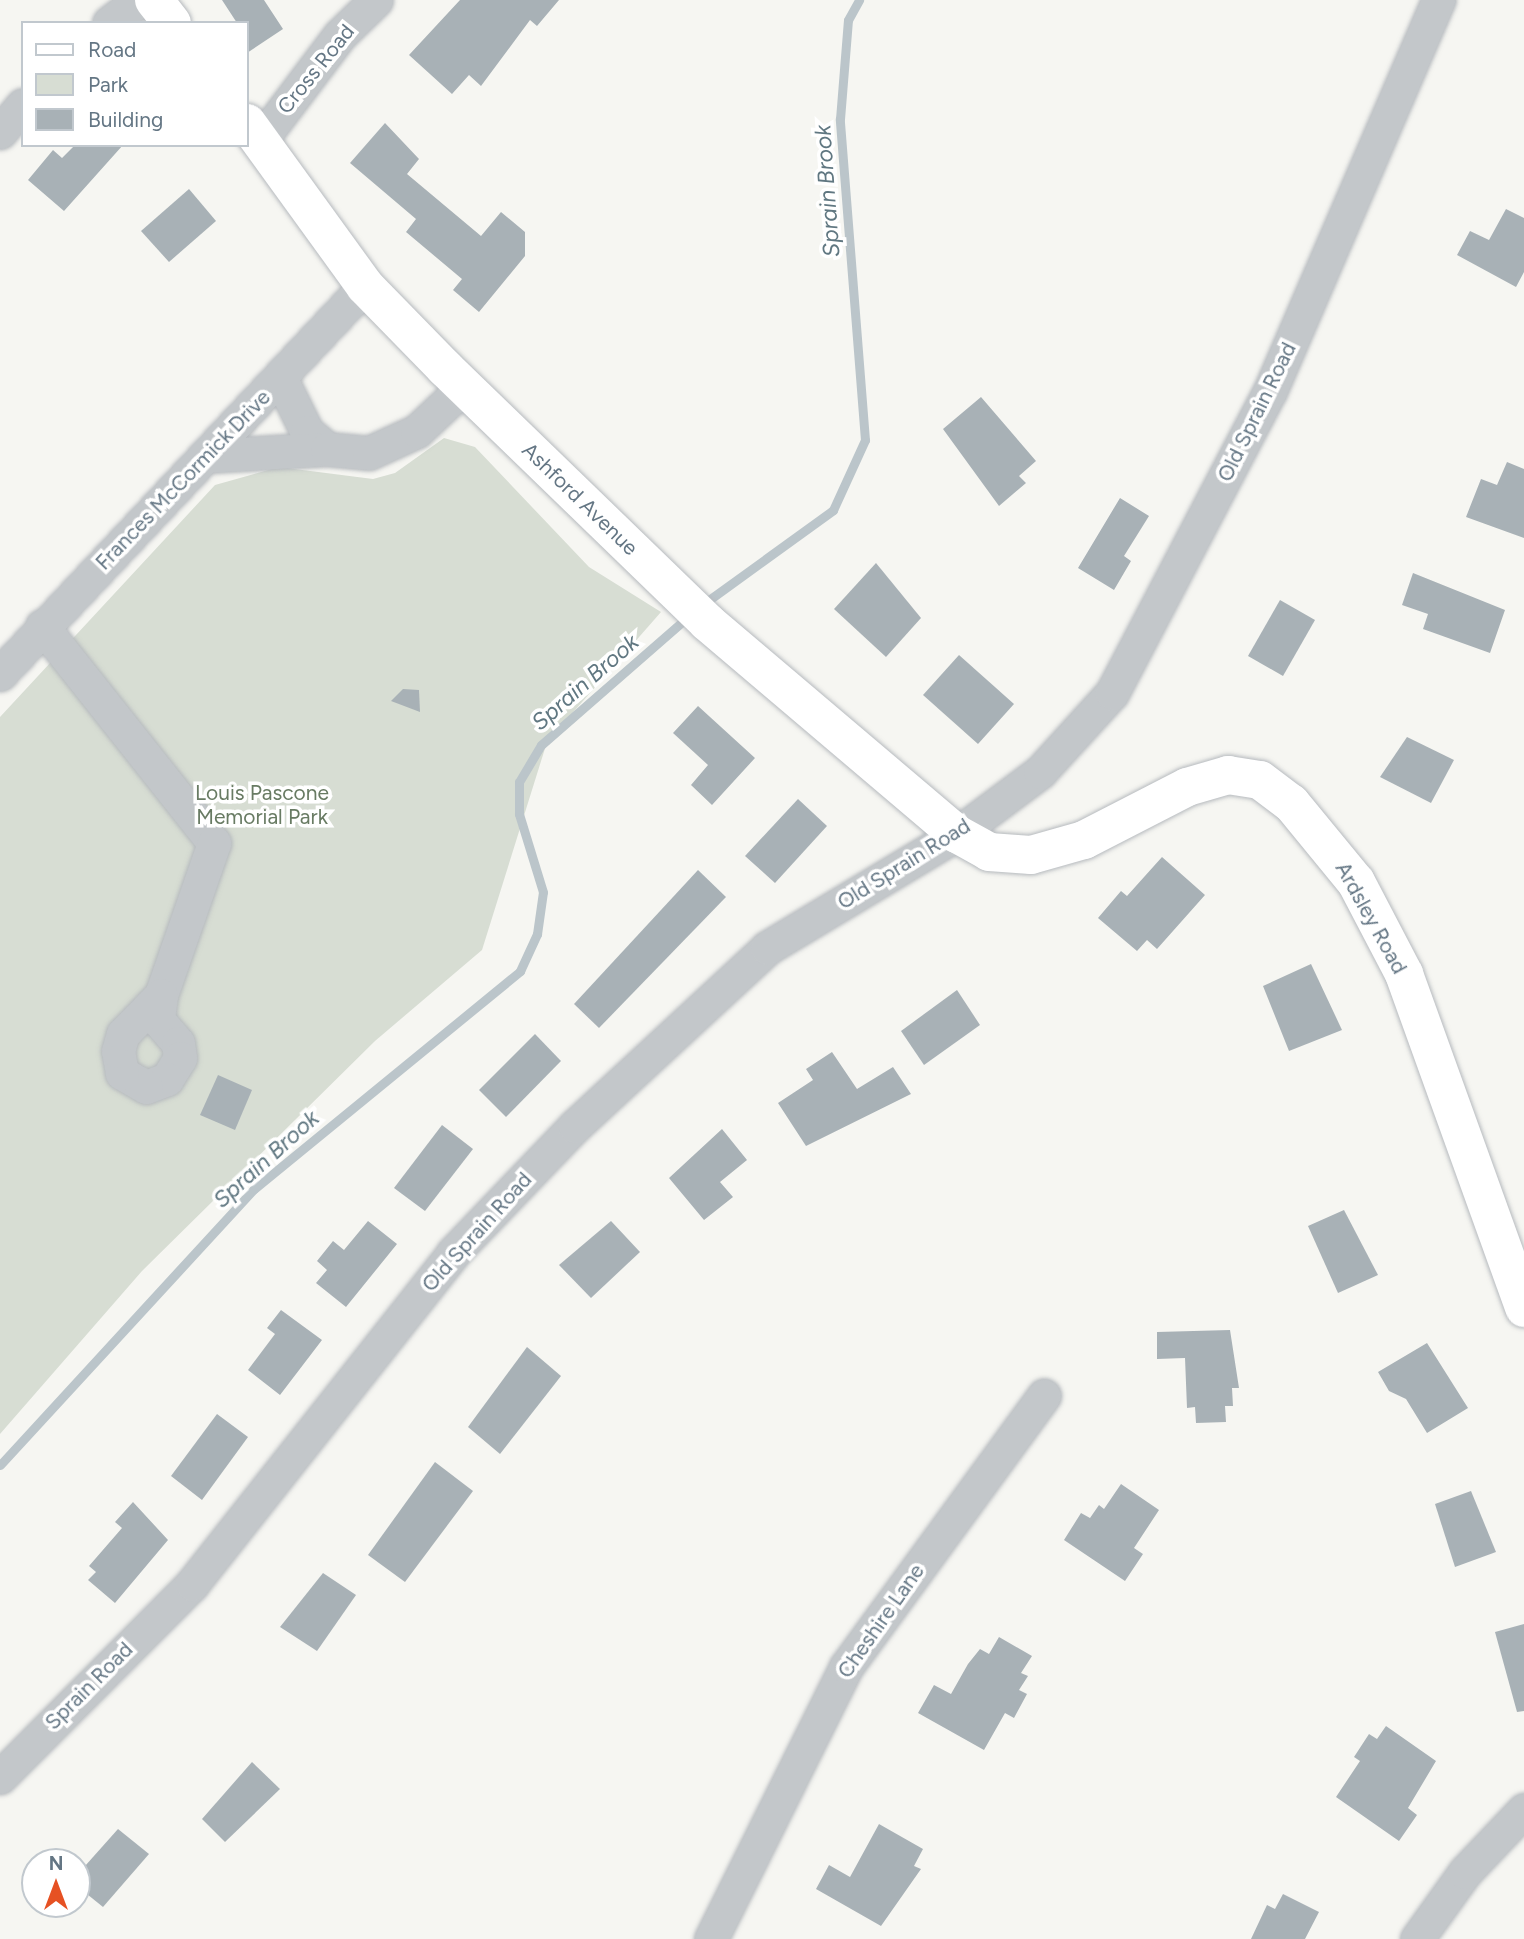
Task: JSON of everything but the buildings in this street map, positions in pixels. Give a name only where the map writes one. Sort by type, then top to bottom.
[{"type":"main road","points":[[155,0],[171,21]]},
{"type":"main road","name":"Ashford Avenue","points":[[253,132],[365,286],[707,622],[957,834]]},
{"type":"main road","name":"Ardsley Road","points":[[957,834],[989,852],[1031,855],[1084,840],[1187,787],[1228,775],[1260,780],[1291,803],[1356,882],[1404,974],[1524,1308]]},
{"type":"street","points":[[112,21],[140,0]]},
{"type":"street","name":"Cross Road","points":[[253,132],[340,35],[376,0]]},
{"type":"street","name":"Old Sprain Road","points":[[179,1597],[453,1253],[575,1126],[767,948],[957,834],[1040,772],[1112,693],[1270,391],[1438,0]]},
{"type":"street","points":[[0,132],[21,107]]},
{"type":"street","name":"Frances McCormick Drive","points":[[0,674],[42,626],[281,379],[365,286]]},
{"type":"street","points":[[281,379],[307,432],[327,449]]},
{"type":"street","points":[[206,456],[327,449],[369,453],[396,444],[466,386]]},
{"type":"street","points":[[42,626],[214,843],[161,995]]},
{"type":"street","name":"Cheshire Lane","points":[[710,1939],[846,1667],[1044,1395]]},
{"type":"street","name":"Sprain Road","points":[[0,1777],[179,1597]]},
{"type":"street","points":[[1418,1939],[1465,1872],[1524,1811]]},
{"type":"green space","name":"Louis Pascone Memorial Park","points":[[444,438],[475,447],[589,567],[661,612],[547,742],[482,950],[375,1041],[142,1271],[0,1434],[0,717],[215,485],[279,467],[373,479],[395,473]]},
{"type":"waterway","name":"Sprain Brook","points":[[702,605],[833,510],[865,440],[840,119],[848,20],[859,0]]},
{"type":"waterway","name":"Sprain Brook","points":[[0,1465],[254,1189],[520,971],[537,934],[543,892],[519,814],[519,782],[541,745],[689,616]]}]
